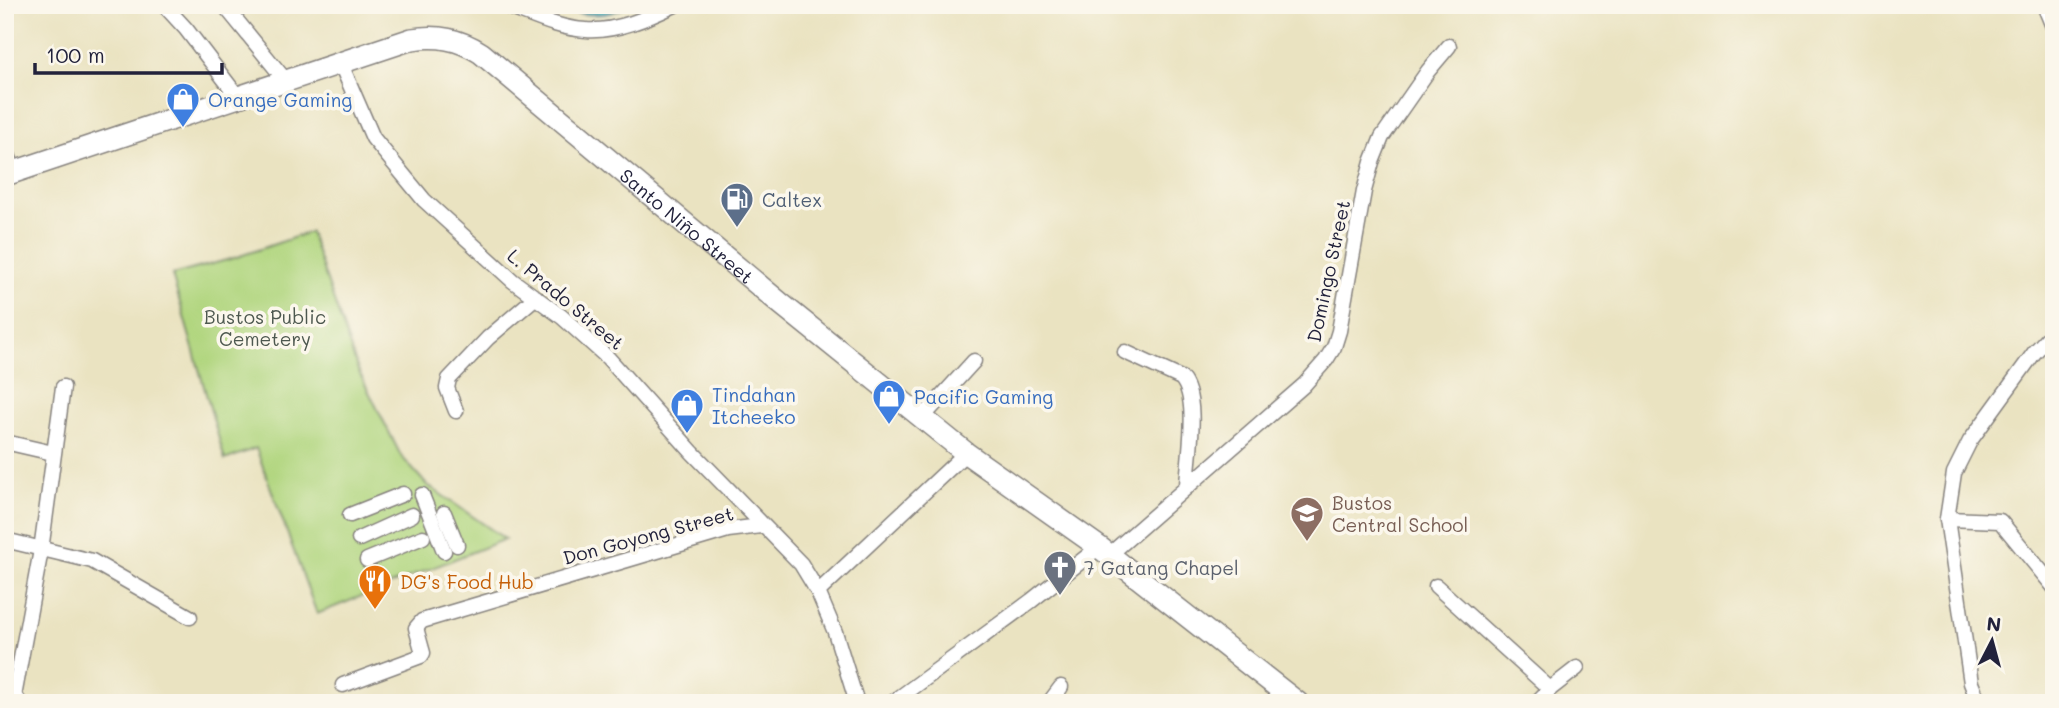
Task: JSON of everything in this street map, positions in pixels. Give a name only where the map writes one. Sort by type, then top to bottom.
[{"type":"street","points":[[164,5],[186,29],[238,97]]},
{"type":"street","points":[[224,5],[286,81]]},
{"type":"street","points":[[503,5],[565,26],[586,30],[636,21],[675,5]]},
{"type":"street","points":[[2044,5],[2054,29]]},
{"type":"street","name":"Santo Niño Street","points":[[9,173],[422,37],[450,39],[467,44],[966,453],[1103,552],[1296,702]]},
{"type":"street","name":"Domingo Street","points":[[892,703],[1103,552],[1187,486],[1304,385],[1326,360],[1334,347],[1372,162],[1382,137],[1449,46]]},
{"type":"street","name":"L. Prado Street","points":[[340,62],[373,138],[424,200],[513,281],[562,317],[608,358],[692,452],[800,564],[818,592],[835,632],[857,703]]},
{"type":"street","points":[[5,146],[9,173]]},
{"type":"street","points":[[457,411],[447,388],[449,379],[488,338],[536,297]]},
{"type":"street","points":[[1979,703],[1971,683],[1947,519],[1954,473],[1970,441],[2034,353],[2054,331]]},
{"type":"street","points":[[1125,352],[1181,378],[1186,384],[1191,411],[1187,486]]},
{"type":"street","points":[[923,418],[974,361]]},
{"type":"street","points":[[11,700],[41,550],[63,387]]},
{"type":"street","points":[[5,442],[53,453]]},
{"type":"street","points":[[818,592],[966,453]]},
{"type":"street","points":[[350,515],[403,494]]},
{"type":"street","points":[[422,495],[451,548],[444,513]]},
{"type":"street","points":[[359,539],[412,515]]},
{"type":"street","points":[[1947,519],[2000,522],[2054,587]]},
{"type":"street","name":"Don Goyong Street","points":[[343,685],[421,656],[423,653],[416,628],[422,621],[728,530],[761,526]]},
{"type":"street","points":[[367,560],[423,537]]},
{"type":"street","points":[[5,540],[92,561],[190,617]]},
{"type":"street","points":[[1436,586],[1550,689]]},
{"type":"street","points":[[1536,703],[1577,668]]},
{"type":"street","points":[[1049,703],[1061,687]]},
{"type":"green space","name":"Bustos Public Cemetery","points":[[310,232],[358,370],[401,456],[426,484],[505,539],[317,614],[256,448],[225,460],[172,275],[234,258]]},
{"type":"water","points":[[547,5],[628,5],[609,13],[588,14]]},
{"type":"place","name":"Orange Gaming","points":[[183,129]]},
{"type":"place","name":"Caltex","points":[[737,229]]},
{"type":"place","name":"Pacific Gaming","points":[[889,426]]},
{"type":"place","name":"Tindahan Itcheeko","points":[[687,435]]},
{"type":"place","name":"Bustos Central School","points":[[1307,543]]},
{"type":"place","name":"7 Gatang Chapel","points":[[1060,597]]},
{"type":"place","name":"DG's Food Hub","points":[[375,611]]}]
